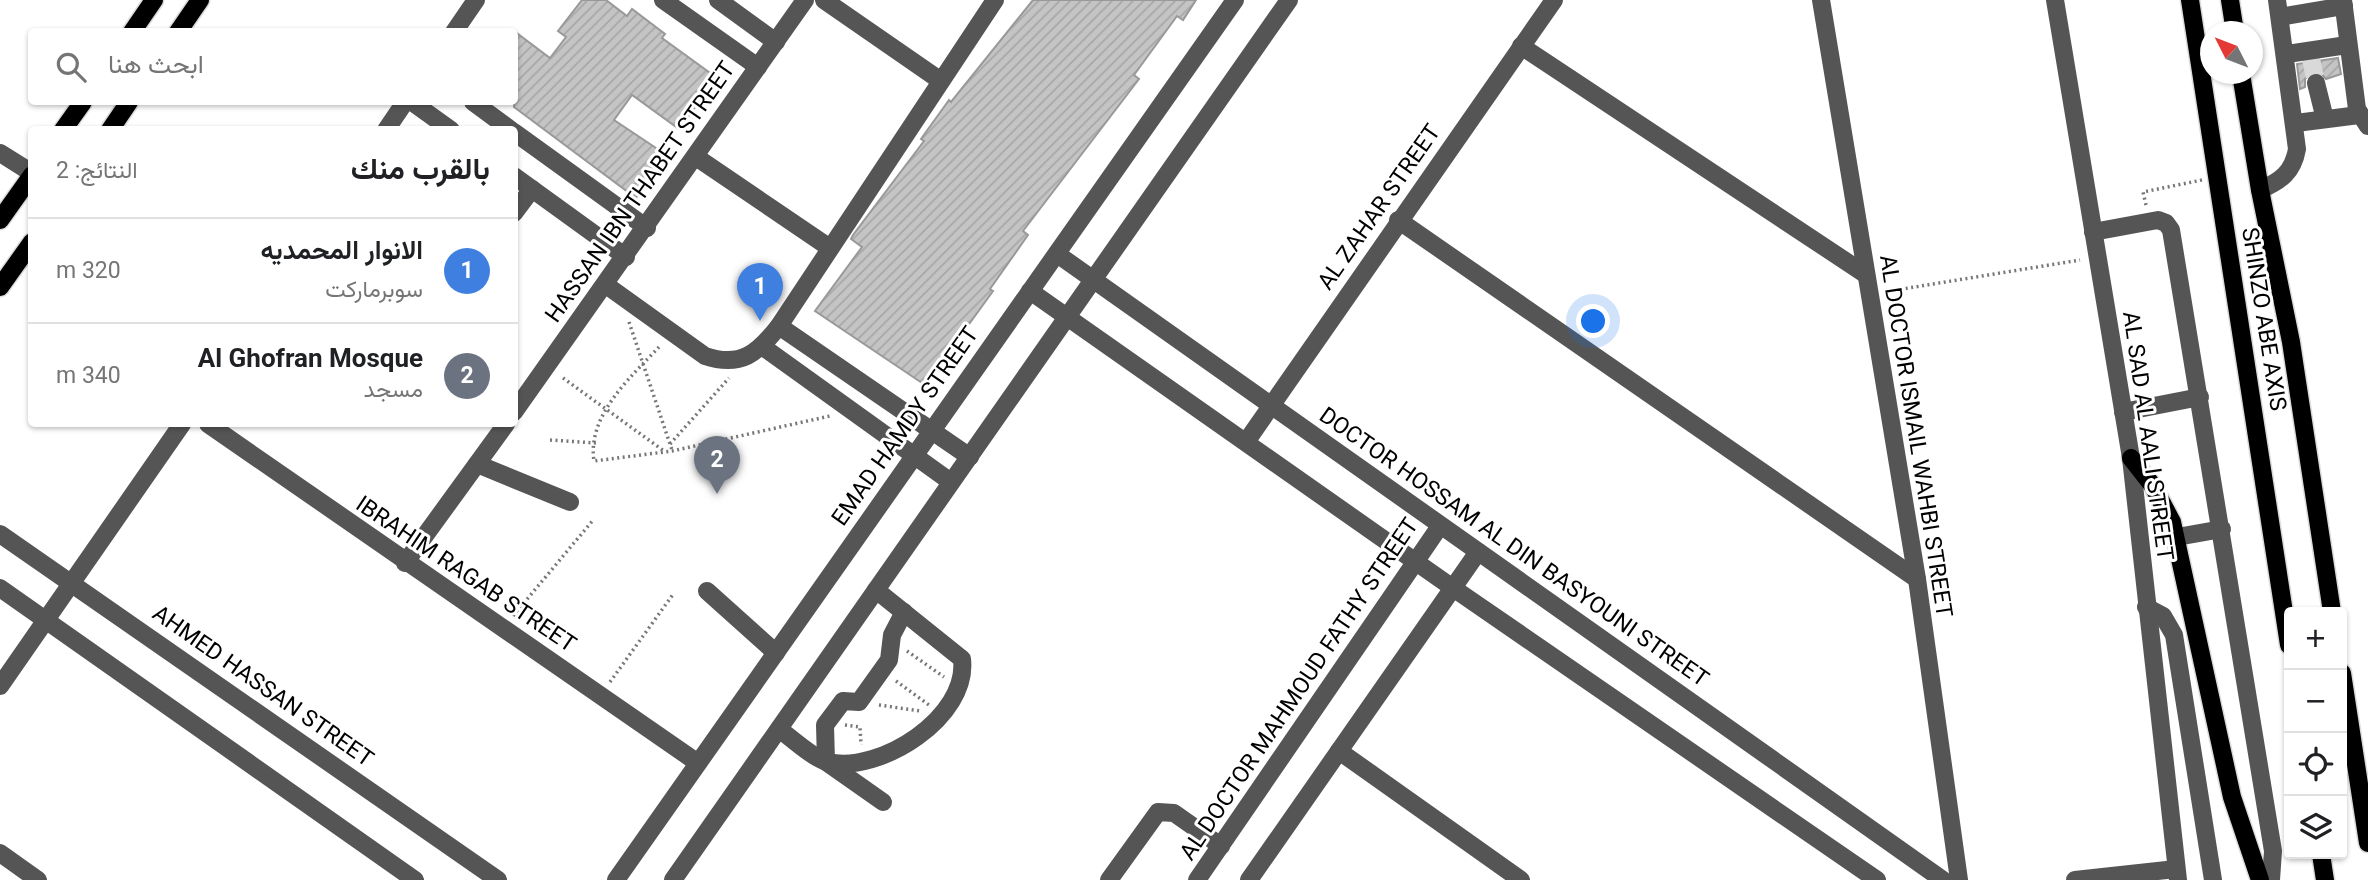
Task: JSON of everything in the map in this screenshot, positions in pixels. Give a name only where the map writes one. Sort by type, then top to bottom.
[{"type":"main road","points":[[135,28],[154,0]]},
{"type":"main road","points":[[181,28],[200,0]]},
{"type":"main road","name":"SHINZO ABE AXIS","points":[[2190,0],[2284,612]]},
{"type":"main road","points":[[2230,0],[2233,21]]},
{"type":"main road","name":"SHINZO ABE AXIS","points":[[2243,84],[2259,190],[2291,342],[2331,607]]},
{"type":"main road","points":[[66,126],[81,105]]},
{"type":"main road","points":[[113,126],[127,105]]},
{"type":"main road","points":[[0,220],[28,180]]},
{"type":"main road","points":[[0,287],[28,248]]},
{"type":"main road","points":[[2131,458],[2163,503],[2177,537],[2232,797],[2260,880]]},
{"type":"main road","points":[[2347,706],[2368,843]]},
{"type":"main road","points":[[2322,859],[2325,880]]},
{"type":"street","points":[[457,28],[476,0]]},
{"type":"street","points":[[663,0],[758,67]]},
{"type":"street","points":[[718,0],[776,41]]},
{"type":"street","name":"HASSAN IBN THABET STREET","points":[[518,406],[647,228],[805,0]]},
{"type":"street","points":[[824,0],[941,81]]},
{"type":"street","points":[[606,285],[705,356],[736,361],[751,357],[763,347],[779,326],[995,0]]},
{"type":"street","name":"EMAD HAMDY STREET","points":[[616,880],[1235,0]]},
{"type":"street","points":[[673,880],[1289,0]]},
{"type":"street","name":"AL ZAHAR STREET","points":[[1246,442],[1398,220],[1554,0]]},
{"type":"street","name":"AL DOCTOR ISMAIL WAHBI STREET","points":[[1821,0],[1917,579],[1959,880]]},
{"type":"street","name":"AL SAD AL AALI STREET","points":[[2055,0],[2131,458],[2177,874]]},
{"type":"street","points":[[2259,190],[2274,184],[2291,169],[2297,149],[2296,124],[2286,74],[2287,54],[2279,8],[2344,3],[2347,45],[2363,120],[2325,119],[2296,124]]},
{"type":"street","points":[[2287,54],[2310,55],[2347,45]]},
{"type":"street","points":[[1521,46],[1865,274]]},
{"type":"street","points":[[2316,83],[2325,119]]},
{"type":"street","points":[[389,126],[403,105]]},
{"type":"street","points":[[416,105],[445,126]]},
{"type":"street","points":[[476,105],[506,126]]},
{"type":"street","points":[[518,135],[647,228]]},
{"type":"street","points":[[0,153],[28,171]]},
{"type":"street","points":[[696,157],[830,248]]},
{"type":"street","points":[[518,179],[626,257]]},
{"type":"street","points":[[518,208],[532,189]]},
{"type":"street","points":[[1398,220],[1917,579]]},
{"type":"street","points":[[2094,232],[2162,220],[2171,229],[2273,850],[2271,880]]},
{"type":"street","name":"DOCTOR HOSSAM AL DIN BASYOUNI STREET","points":[[1057,254],[1943,880]]},
{"type":"street","points":[[1030,291],[1453,588],[1877,880]]},
{"type":"street","points":[[779,326],[970,457]]},
{"type":"street","points":[[763,347],[951,482]]},
{"type":"street","points":[[2123,412],[2200,397]]},
{"type":"street","points":[[0,686],[180,427]]},
{"type":"street","name":"IBRAHIM RAGAB STREET","points":[[212,427],[698,763]]},
{"type":"street","points":[[405,562],[504,427]]},
{"type":"street","points":[[477,464],[570,502]]},
{"type":"street","name":"AL DOCTOR MAHMOUD FATHY STREET","points":[[1197,880],[1440,526]]},
{"type":"street","points":[[2177,537],[2222,529]]},
{"type":"street","name":"AHMED HASSAN STREET","points":[[0,534],[498,880]]},
{"type":"street","points":[[1249,880],[1478,552]]},
{"type":"street","points":[[0,589],[415,880]]},
{"type":"street","points":[[826,762],[862,761],[890,753],[919,737],[942,714],[957,686],[962,659],[876,590]]},
{"type":"street","points":[[707,591],[776,653]]},
{"type":"street","points":[[2146,607],[2163,616],[2174,635],[2213,880]]},
{"type":"street","points":[[826,762],[825,726],[843,701],[859,702],[889,660],[891,640],[904,612]]},
{"type":"street","points":[[779,729],[883,802]]},
{"type":"street","points":[[1339,751],[1516,879]]},
{"type":"street","points":[[1109,880],[1158,811],[1174,813],[1221,846]]},
{"type":"street","points":[[0,853],[38,880]]},
{"type":"street","points":[[2075,880],[2177,874]]},
{"type":"path","points":[[2149,221],[2143,192],[2217,177]]},
{"type":"path","points":[[1868,295],[2098,257]]},
{"type":"path","points":[[628,320],[672,451]]},
{"type":"path","points":[[659,347],[605,409],[593,459],[596,462],[672,451],[853,412]]},
{"type":"path","points":[[670,444],[725,384],[736,361]]},
{"type":"path","points":[[564,378],[665,452]]},
{"type":"path","points":[[550,440],[596,443]]},
{"type":"path","points":[[502,629],[594,519]]},
{"type":"path","points":[[601,695],[674,593]]},
{"type":"path","points":[[891,640],[957,686]]},
{"type":"path","points":[[881,670],[942,714]]},
{"type":"path","points":[[859,702],[942,714]]},
{"type":"path","points":[[825,726],[860,727],[862,761]]},
{"type":"building","points":[[582,0],[606,0],[627,16],[632,9],[665,34],[662,38],[717,78],[679,129],[632,95],[614,120],[665,154],[636,198],[514,107],[518,105],[518,34],[550,58],[566,37],[558,31]]},
{"type":"building","points":[[1033,0],[1196,0],[1183,20],[1177,16],[1134,75],[1139,79],[1023,231],[1028,235],[990,289],[993,291],[925,385],[815,311],[862,247],[851,239],[853,235],[924,141],[921,139],[949,100],[951,102]]},
{"type":"building","points":[[2338,58],[2341,74],[2326,79],[2320,72],[2313,72],[2305,79],[2305,87],[2300,89],[2297,64]]},
{"type":"tunnel","points":[[2311,59],[2316,83]]},
{"type":"place","name":"الانوار المحمديه","points":[[760,321]]},
{"type":"place","name":"Al Ghofran Mosque","points":[[717,494]]}]
